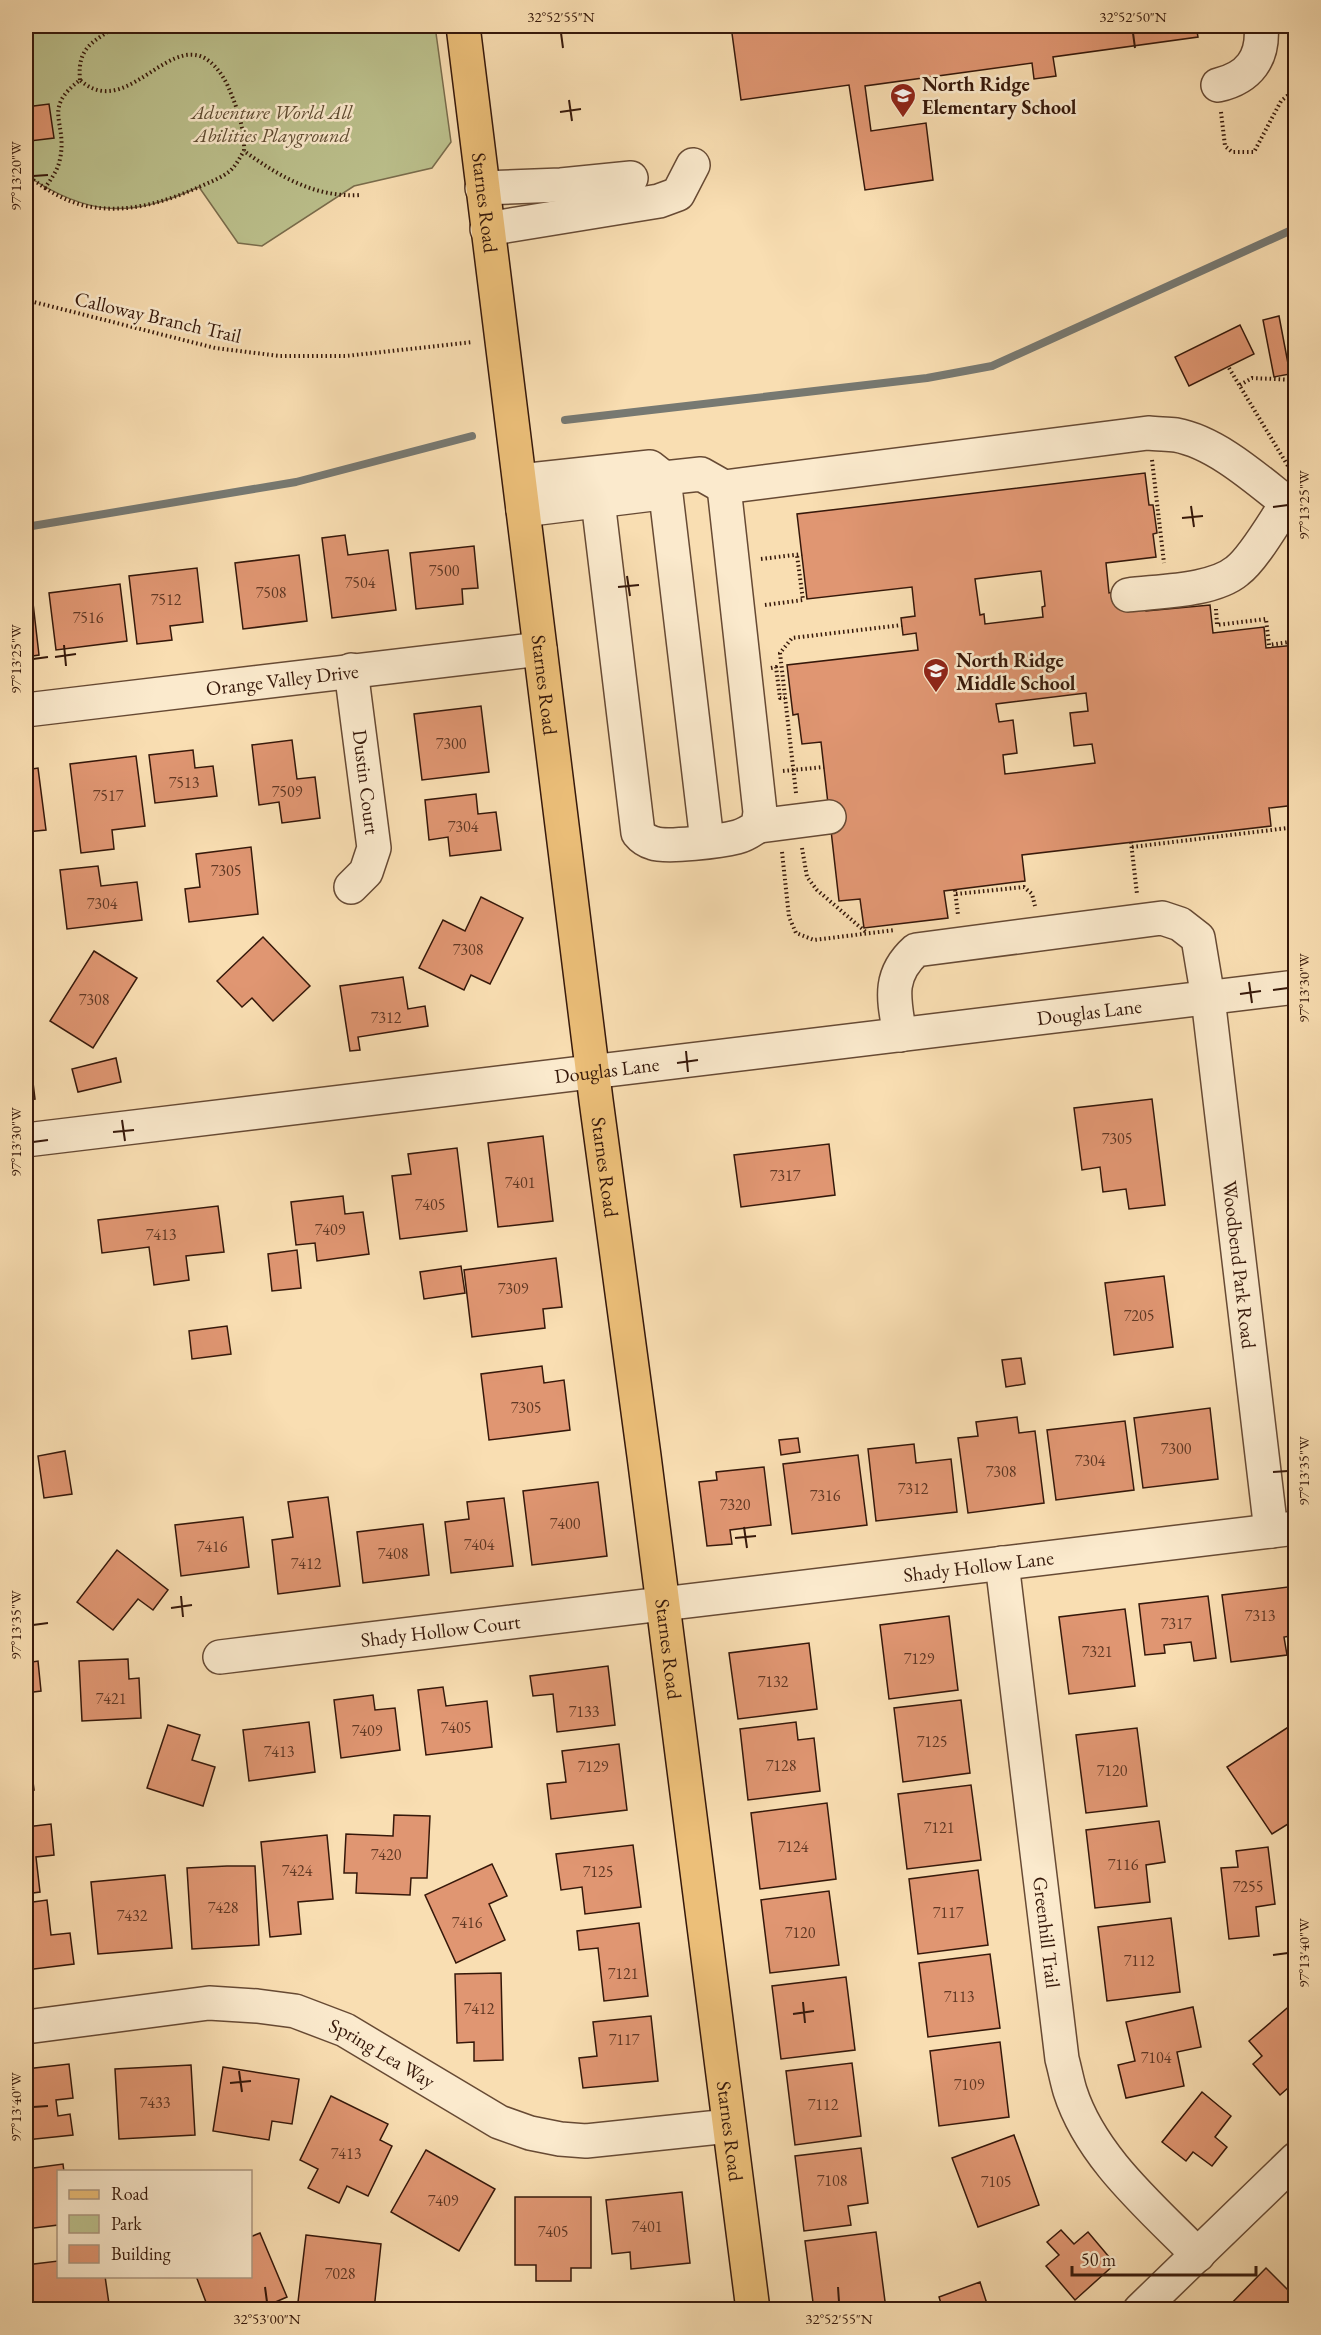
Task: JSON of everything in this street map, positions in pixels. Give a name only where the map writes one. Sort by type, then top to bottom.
[{"type":"main road","name":"Starnes Road","points":[[463,26],[592,1073],[753,2310]]},
{"type":"street","points":[[1218,85],[1231,82],[1248,71],[1259,54],[1261,26]]},
{"type":"street","points":[[487,229],[659,201],[678,194],[693,165]]},
{"type":"street","points":[[482,188],[561,185],[631,178]]},
{"type":"street","points":[[521,496],[650,467],[664,478],[701,474],[724,487],[1148,433],[1178,436],[1201,443],[1292,495],[1238,571],[1222,580],[1197,586],[1128,595]]},
{"type":"street","points":[[521,496],[598,501],[653,494],[664,478]]},
{"type":"street","points":[[664,478],[707,841]]},
{"type":"street","points":[[724,487],[760,812],[758,826]]},
{"type":"street","points":[[598,501],[638,833],[644,840],[664,846],[737,837],[758,826],[814,819]]},
{"type":"street","name":"Orange Valley Drive","points":[[26,710],[540,649]]},
{"type":"street","name":"Dustin Court","points":[[351,670],[374,848],[366,872],[351,887]]},
{"type":"street","name":"Woodbend Park Road","points":[[900,1035],[895,1005],[895,981],[902,962],[916,950],[1162,918],[1180,924],[1198,938],[1283,1529]]},
{"type":"street","name":"Douglas Lane","points":[[26,1140],[1296,987]]},
{"type":"street","name":"Shady Hollow Lane","points":[[662,1603],[1283,1529]]},
{"type":"street","name":"Greenhill Trail","points":[[1002,1563],[1062,2059],[1070,2092],[1083,2121],[1103,2154],[1197,2255]]},
{"type":"street","name":"Shady Hollow Court","points":[[219,1657],[662,1603]]},
{"type":"street","name":"Spring Lea Way","points":[[26,2027],[208,2003],[295,2011],[345,2030],[500,2122],[530,2133],[586,2141],[729,2126]]},
{"type":"street","points":[[1140,2310],[1296,2159]]},
{"type":"path","points":[[117,26],[90,45],[78,61],[80,80],[87,86],[103,92],[120,88],[182,50]]},
{"type":"path","points":[[26,176],[45,189],[69,200],[90,207],[116,209],[141,207],[183,194],[222,177],[234,167],[244,150],[244,139],[232,96],[221,72],[201,50]]},
{"type":"path","points":[[45,189],[60,160],[59,102],[66,91],[80,80]]},
{"type":"path","points":[[1218,85],[1225,146],[1232,152],[1254,152],[1281,101],[1287,96],[1296,94]]},
{"type":"path","points":[[244,150],[269,169],[304,187],[342,196],[360,195]]},
{"type":"path","name":"Calloway Branch Trail","points":[[26,300],[215,348],[280,356],[346,356],[501,339]]},
{"type":"path","points":[[1229,368],[1240,385],[1292,495]]},
{"type":"path","points":[[1240,385],[1252,378],[1296,380]]},
{"type":"path","points":[[1152,458],[1153,472]]},
{"type":"path","points":[[759,560],[800,555],[803,600],[763,605]]},
{"type":"path","points":[[868,934],[828,901],[807,877],[814,819],[794,770],[780,653],[792,638],[902,626]]},
{"type":"path","points":[[775,706],[786,704]]},
{"type":"path","points":[[782,772],[824,767]]},
{"type":"path","points":[[1139,903],[1131,844],[1296,827]]},
{"type":"path","points":[[960,925],[956,892],[1024,887],[1032,894],[1036,915]]},
{"type":"green space","name":"Adventure World All Abilities Playground","points":[[26,26],[435,26],[451,142],[432,168],[354,186],[262,246],[238,243],[199,187],[152,204],[131,208],[90,205],[70,199],[26,175]]},
{"type":"building","points":[[731,26],[1196,26],[1198,37],[1053,57],[1056,76],[1034,79],[1032,63],[865,86],[871,131],[926,123],[933,180],[865,190],[849,85],[741,100]]},
{"type":"building","points":[[49,104],[54,138],[30,141],[26,107]]},
{"type":"building","points":[[1279,316],[1290,374],[1274,377],[1263,320]]},
{"type":"building","points":[[1240,325],[1254,354],[1189,386],[1175,357]]},
{"type":"building","points":[[1145,473],[1149,505],[1153,505],[1157,533],[1153,534],[1156,557],[1106,563],[1109,593],[1123,591],[1145,607],[1146,611],[1210,605],[1213,633],[1264,627],[1266,648],[1296,645],[1296,805],[1269,808],[1271,826],[1022,855],[1025,881],[944,891],[948,918],[864,928],[860,899],[839,901],[821,742],[802,744],[798,714],[793,715],[787,665],[918,650],[916,633],[903,635],[901,618],[915,616],[912,587],[807,599],[797,514]],"holes":[[[1041,571],[1045,606],[1042,607],[1043,617],[985,624],[984,614],[980,615],[975,579]],[[1086,693],[1088,711],[1070,713],[1074,746],[1092,744],[1095,763],[1005,774],[1003,755],[1017,753],[1013,720],[999,722],[996,704]]]},
{"type":"building","points":[[345,535],[348,555],[388,550],[396,610],[332,618],[322,538]]},
{"type":"building","points":[[474,546],[478,588],[462,589],[463,604],[416,609],[410,553]]},
{"type":"building","points":[[299,555],[307,621],[243,629],[235,563]]},
{"type":"building","points":[[197,568],[203,622],[170,626],[172,640],[137,644],[129,576]]},
{"type":"building","points":[[26,577],[30,577],[39,655],[26,657]]},
{"type":"building","points":[[120,584],[127,641],[56,650],[49,593]]},
{"type":"building","points":[[481,706],[489,772],[422,780],[414,714]]},
{"type":"building","points":[[292,740],[297,779],[315,777],[320,818],[282,823],[279,802],[259,805],[252,745]]},
{"type":"building","points":[[193,750],[195,768],[213,766],[217,796],[155,803],[149,755]]},
{"type":"building","points":[[136,756],[145,826],[112,830],[114,849],[81,853],[70,764]]},
{"type":"building","points":[[38,768],[46,830],[26,832],[26,770]]},
{"type":"building","points":[[476,794],[478,814],[496,812],[501,850],[450,856],[448,837],[429,840],[425,800]]},
{"type":"building","points":[[251,847],[258,914],[189,922],[185,889],[200,887],[196,854]]},
{"type":"building","points":[[98,866],[101,886],[137,882],[142,920],[67,929],[60,870]]},
{"type":"building","points":[[481,897],[523,918],[490,984],[471,975],[464,990],[419,968],[443,920],[465,931]]},
{"type":"building","points":[[263,937],[310,986],[273,1021],[252,998],[242,1007],[217,981]]},
{"type":"building","points":[[94,951],[137,978],[93,1048],[50,1021]]},
{"type":"building","points":[[403,977],[408,1009],[425,1006],[428,1026],[358,1037],[360,1050],[350,1051],[340,986]]},
{"type":"building","points":[[26,1025],[35,1099],[26,1100]]},
{"type":"building","points":[[116,1058],[121,1082],[78,1092],[72,1069]]},
{"type":"building","points":[[1152,1099],[1165,1205],[1129,1209],[1126,1189],[1103,1192],[1100,1167],[1082,1170],[1074,1108]]},
{"type":"building","points":[[543,1136],[553,1221],[498,1227],[488,1143]]},
{"type":"building","points":[[829,1144],[835,1195],[741,1207],[734,1155]]},
{"type":"building","points":[[457,1148],[467,1231],[400,1239],[392,1176],[411,1174],[408,1154]]},
{"type":"building","points":[[343,1196],[345,1214],[363,1212],[369,1254],[317,1261],[315,1243],[296,1245],[291,1202]]},
{"type":"building","points":[[218,1206],[224,1252],[186,1256],[189,1280],[154,1285],[149,1247],[102,1253],[98,1220]]},
{"type":"building","points":[[297,1250],[301,1288],[272,1291],[268,1254]]},
{"type":"building","points":[[556,1258],[562,1307],[543,1309],[545,1328],[472,1337],[464,1270]]},
{"type":"building","points":[[461,1266],[465,1293],[424,1299],[420,1272]]},
{"type":"building","points":[[1164,1276],[1173,1347],[1114,1355],[1105,1283]]},
{"type":"building","points":[[227,1326],[231,1354],[192,1359],[189,1331]]},
{"type":"building","points":[[1021,1358],[1025,1384],[1006,1387],[1002,1360]]},
{"type":"building","points":[[542,1366],[544,1383],[564,1380],[570,1430],[489,1440],[481,1374]]},
{"type":"building","points":[[1210,1408],[1218,1479],[1143,1488],[1134,1418]]},
{"type":"building","points":[[1017,1417],[1019,1433],[1035,1431],[1044,1503],[968,1513],[958,1438],[978,1436],[976,1422]]},
{"type":"building","points":[[1125,1421],[1134,1490],[1056,1500],[1047,1430]]},
{"type":"building","points":[[798,1438],[800,1452],[781,1455],[779,1440]]},
{"type":"building","points":[[914,1444],[916,1463],[951,1459],[957,1512],[876,1521],[868,1449]]},
{"type":"building","points":[[65,1451],[72,1494],[44,1498],[38,1456]]},
{"type":"building","points":[[858,1455],[867,1525],[792,1534],[783,1464]]},
{"type":"building","points":[[764,1467],[771,1525],[730,1530],[732,1544],[707,1546],[699,1482],[717,1480],[716,1472]]},
{"type":"building","points":[[598,1482],[607,1556],[532,1565],[523,1491]]},
{"type":"building","points":[[328,1497],[340,1586],[278,1594],[272,1540],[293,1537],[288,1502]]},
{"type":"building","points":[[504,1498],[513,1566],[451,1573],[445,1522],[469,1519],[467,1502]]},
{"type":"building","points":[[243,1517],[249,1567],[181,1576],[175,1525]]},
{"type":"building","points":[[423,1524],[429,1575],[363,1583],[357,1532]]},
{"type":"building","points":[[117,1550],[168,1590],[153,1610],[138,1599],[113,1630],[77,1602]]},
{"type":"building","points":[[1296,1586],[1296,1635],[1284,1637],[1287,1655],[1231,1662],[1222,1595]]},
{"type":"building","points":[[1208,1596],[1216,1658],[1194,1661],[1191,1642],[1164,1645],[1165,1653],[1145,1655],[1139,1604]]},
{"type":"building","points":[[1125,1609],[1135,1686],[1069,1694],[1059,1617]]},
{"type":"building","points":[[949,1616],[958,1690],[889,1699],[880,1625]]},
{"type":"building","points":[[809,1643],[817,1709],[738,1719],[729,1653]]},
{"type":"building","points":[[128,1659],[129,1679],[139,1678],[141,1718],[82,1721],[79,1661]]},
{"type":"building","points":[[38,1661],[41,1691],[26,1693],[26,1663]]},
{"type":"building","points":[[608,1666],[615,1725],[557,1732],[553,1694],[533,1696],[530,1676]]},
{"type":"building","points":[[443,1687],[446,1706],[487,1701],[492,1747],[426,1755],[418,1690]]},
{"type":"building","points":[[373,1695],[375,1710],[395,1708],[400,1750],[341,1758],[334,1700]]},
{"type":"building","points":[[961,1700],[970,1773],[903,1782],[894,1708]]},
{"type":"building","points":[[309,1722],[315,1772],[249,1781],[243,1730]]},
{"type":"building","points":[[796,1722],[798,1740],[814,1738],[820,1791],[748,1800],[740,1729]]},
{"type":"building","points":[[26,1724],[34,1790],[26,1791]]},
{"type":"building","points":[[1293,1724],[1296,1727],[1296,1819],[1272,1834],[1227,1767]]},
{"type":"building","points":[[168,1725],[200,1735],[192,1760],[215,1767],[203,1806],[147,1788]]},
{"type":"building","points":[[1137,1728],[1147,1806],[1086,1813],[1076,1735]]},
{"type":"building","points":[[619,1744],[627,1810],[551,1819],[547,1784],[566,1782],[562,1751]]},
{"type":"building","points":[[971,1785],[981,1860],[907,1869],[898,1794]]},
{"type":"building","points":[[827,1803],[836,1879],[760,1889],[751,1813]]},
{"type":"building","points":[[394,1815],[430,1816],[427,1878],[411,1878],[410,1895],[356,1893],[357,1873],[344,1873],[346,1834],[393,1836]]},
{"type":"building","points":[[1159,1821],[1165,1862],[1146,1865],[1150,1902],[1095,1908],[1086,1830]]},
{"type":"building","points":[[51,1824],[54,1855],[36,1857],[40,1892],[26,1894],[26,1827]]},
{"type":"building","points":[[327,1835],[333,1899],[298,1902],[301,1934],[270,1937],[261,1842]]},
{"type":"building","points":[[633,1845],[641,1907],[585,1914],[582,1887],[561,1890],[556,1854]]},
{"type":"building","points":[[1268,1847],[1275,1904],[1256,1907],[1259,1936],[1229,1939],[1221,1868],[1238,1867],[1236,1851]]},
{"type":"building","points":[[492,1864],[507,1896],[489,1904],[505,1940],[456,1963],[425,1895]]},
{"type":"building","points":[[255,1866],[259,1945],[192,1949],[187,1868]]},
{"type":"building","points":[[978,1870],[988,1945],[918,1954],[909,1879]]},
{"type":"building","points":[[165,1875],[172,1948],[98,1954],[91,1882]]},
{"type":"building","points":[[829,1891],[839,1965],[770,1973],[761,1900]]},
{"type":"building","points":[[47,1900],[51,1935],[70,1933],[74,1964],[26,1970],[26,1903]]},
{"type":"building","points":[[1171,1918],[1180,1992],[1107,2001],[1098,1927]]},
{"type":"building","points":[[639,1923],[648,1996],[604,2001],[598,1948],[579,1950],[577,1931]]},
{"type":"building","points":[[990,1954],[1000,2028],[928,2037],[919,1963]]},
{"type":"building","points":[[501,1973],[503,2060],[474,2061],[474,2042],[457,2043],[455,1974]]},
{"type":"building","points":[[846,1977],[855,2050],[781,2059],[772,1986]]},
{"type":"building","points":[[1293,2003],[1296,2006],[1296,2081],[1280,2095],[1253,2064],[1262,2056],[1249,2041]]},
{"type":"building","points":[[1193,2007],[1201,2047],[1177,2052],[1184,2086],[1126,2098],[1118,2065],[1135,2061],[1126,2022]]},
{"type":"building","points":[[651,2016],[658,2081],[583,2088],[579,2058],[597,2056],[593,2022]]},
{"type":"building","points":[[1000,2042],[1009,2117],[939,2126],[930,2051]]},
{"type":"building","points":[[852,2063],[861,2136],[795,2145],[786,2071]]},
{"type":"building","points":[[69,2064],[73,2098],[56,2100],[58,2116],[70,2114],[73,2135],[26,2140],[26,2069]]},
{"type":"building","points":[[191,2065],[195,2135],[119,2139],[115,2069]]},
{"type":"building","points":[[223,2067],[299,2079],[292,2124],[272,2121],[269,2140],[213,2131]]},
{"type":"building","points":[[1202,2092],[1231,2116],[1215,2137],[1227,2147],[1212,2166],[1193,2152],[1186,2161],[1162,2142]]},
{"type":"building","points":[[331,2096],[388,2124],[380,2140],[392,2146],[368,2196],[347,2186],[339,2203],[308,2188],[318,2169],[300,2160]]},
{"type":"building","points":[[1014,2135],[1039,2205],[978,2227],[952,2158]]},
{"type":"building","points":[[861,2148],[868,2203],[848,2206],[851,2225],[804,2231],[795,2156]]},
{"type":"building","points":[[426,2150],[495,2189],[459,2251],[391,2212]]},
{"type":"building","points":[[63,2164],[64,2170],[57,2170],[57,2225],[26,2229],[26,2169]]},
{"type":"building","points":[[682,2192],[690,2263],[631,2269],[630,2252],[612,2254],[606,2200]]},
{"type":"building","points":[[515,2197],[591,2197],[591,2268],[571,2268],[571,2281],[536,2281],[536,2265],[515,2265]]},
{"type":"building","points":[[1061,2230],[1074,2244],[1088,2232],[1115,2264],[1075,2300],[1046,2266],[1059,2255],[1047,2242]]},
{"type":"building","points":[[876,2232],[886,2309],[814,2310],[805,2241]]},
{"type":"building","points":[[260,2233],[287,2297],[257,2310],[209,2310],[197,2278],[252,2278],[252,2236]]},
{"type":"building","points":[[306,2235],[381,2244],[374,2310],[298,2302]]},
{"type":"building","points":[[57,2261],[57,2278],[105,2278],[109,2304],[79,2310],[26,2310],[26,2265]]},
{"type":"building","points":[[1266,2268],[1296,2298],[1296,2310],[1225,2310]]},
{"type":"building","points":[[980,2282],[989,2310],[943,2310],[939,2297]]},
{"type":"waterway","points":[[565,420],[927,378],[992,366],[1296,228]]},
{"type":"waterway","points":[[26,527],[296,482],[472,436]]},
{"type":"place","name":"North Ridge Elementary School","points":[[903,119]]},
{"type":"place","name":"North Ridge Middle School","points":[[936,694]]}]
